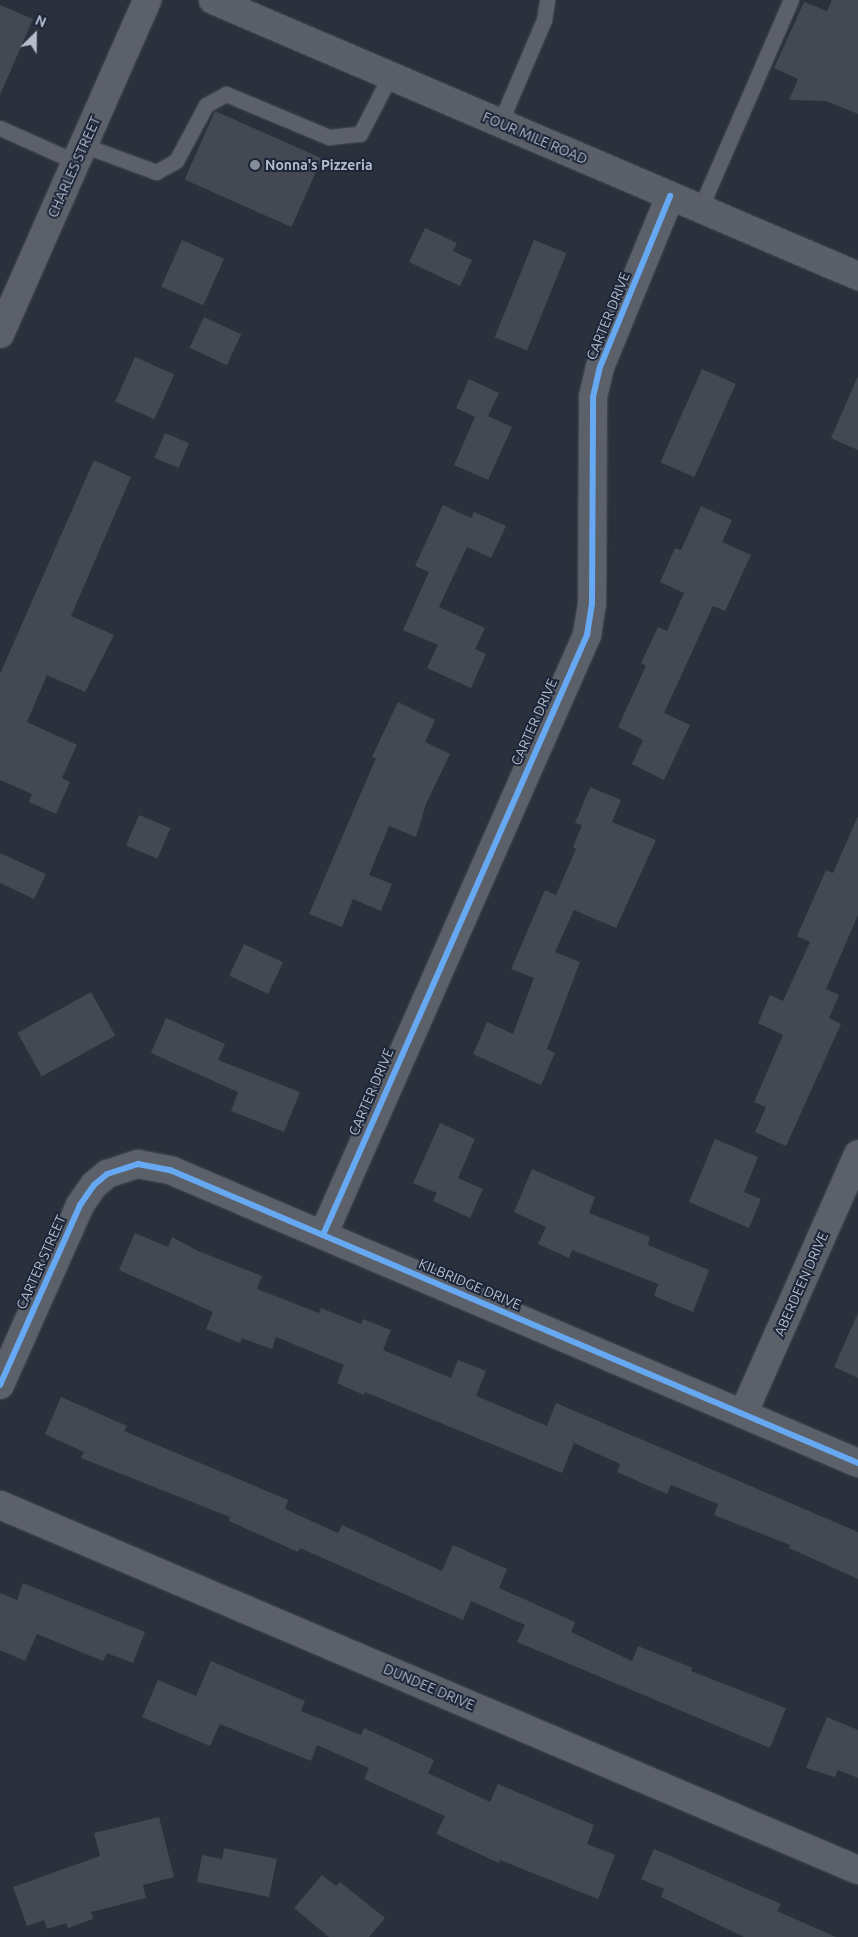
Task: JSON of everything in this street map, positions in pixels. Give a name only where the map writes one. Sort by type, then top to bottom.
[{"type":"main road","name":"FOUR MILE ROAD","points":[[213,0],[858,276]]},
{"type":"street","name":"CHARLES STREET","points":[[0,334],[147,0]]},
{"type":"street","name":"CARTER DRIVE","points":[[323,1235],[587,635],[592,604],[593,397],[600,367],[670,196]]},
{"type":"street","name":"ABERDEEN DRIVE","points":[[743,1414],[858,1154]]},
{"type":"street","name":"KILBRIDGE DRIVE","points":[[80,1205],[94,1184],[122,1167],[138,1164],[163,1167],[858,1463]]},
{"type":"street","name":"CARTER STREET","points":[[0,1385],[80,1205]]},
{"type":"street","name":"DUNDEE DRIVE","points":[[0,1504],[858,1870]]},
{"type":"lane","points":[[500,123],[544,20],[547,0]]},
{"type":"lane","points":[[700,208],[791,0]]},
{"type":"lane","points":[[0,128],[80,153],[156,172],[176,161],[206,105],[226,94],[329,137],[360,134],[390,76]]},
{"type":"building","points":[[832,0],[858,0],[858,114],[826,101],[789,100],[798,79],[774,68],[804,2],[827,11]]},
{"type":"building","points":[[0,5],[33,19],[0,95]]},
{"type":"building","points":[[215,111],[322,159],[291,227],[184,180]]},
{"type":"building","points":[[425,228],[457,243],[453,251],[472,260],[460,286],[409,262]]},
{"type":"building","points":[[182,240],[224,259],[203,305],[161,287]]},
{"type":"building","points":[[534,240],[566,253],[527,350],[495,337]]},
{"type":"building","points":[[204,317],[241,334],[227,365],[190,348]]},
{"type":"building","points":[[135,357],[174,374],[154,419],[115,402]]},
{"type":"building","points":[[702,369],[736,384],[694,477],[661,462]]},
{"type":"building","points":[[858,376],[858,450],[831,438]]},
{"type":"building","points":[[469,379],[499,393],[488,416],[512,427],[488,480],[454,465],[475,417],[456,408]]},
{"type":"building","points":[[165,433],[189,443],[178,468],[154,458]]},
{"type":"building","points":[[94,460],[131,477],[71,616],[114,635],[85,692],[47,675],[27,722],[77,745],[62,778],[70,782],[56,814],[29,802],[32,794],[0,780],[0,674]]},
{"type":"building","points":[[443,505],[471,518],[474,512],[506,526],[491,558],[467,547],[439,607],[485,628],[475,649],[486,654],[471,688],[427,668],[438,645],[403,630],[429,572],[415,566]]},
{"type":"building","points":[[701,506],[732,520],[722,542],[751,555],[725,611],[713,606],[664,713],[690,725],[664,780],[632,764],[643,740],[618,727],[646,666],[641,663],[658,627],[667,631],[684,593],[660,582],[675,548],[681,550]]},
{"type":"building","points":[[398,702],[435,720],[425,742],[450,754],[426,804],[416,837],[389,826],[369,875],[392,884],[381,911],[353,899],[342,927],[309,914],[376,758],[372,757]]},
{"type":"building","points":[[590,787],[621,800],[612,822],[656,840],[616,928],[574,910],[555,952],[580,962],[547,1049],[555,1053],[541,1085],[473,1054],[487,1022],[513,1034],[534,978],[511,969],[545,890],[556,895],[576,849],[573,847],[582,825],[575,823]]},
{"type":"building","points":[[139,815],[170,828],[157,859],[126,845]]},
{"type":"building","points":[[858,816],[858,915],[826,989],[839,995],[829,1018],[841,1024],[786,1146],[755,1132],[766,1107],[754,1102],[783,1035],[758,1023],[770,995],[783,1001],[810,942],[797,936],[826,870],[833,873]]},
{"type":"building","points":[[0,853],[46,874],[34,899],[0,883]]},
{"type":"building","points":[[244,944],[283,962],[268,994],[229,976]]},
{"type":"building","points":[[91,992],[115,1036],[42,1076],[18,1033]]},
{"type":"building","points":[[166,1018],[225,1044],[218,1060],[300,1092],[284,1132],[231,1111],[238,1092],[151,1053]]},
{"type":"building","points":[[440,1123],[475,1139],[458,1178],[483,1189],[470,1218],[433,1201],[437,1193],[413,1183]]},
{"type":"building","points":[[715,1139],[758,1157],[744,1192],[761,1199],[749,1228],[689,1202]]},
{"type":"building","points":[[532,1169],[595,1197],[589,1213],[650,1237],[648,1245],[709,1270],[693,1312],[654,1296],[658,1284],[572,1250],[569,1258],[538,1244],[546,1227],[514,1212]]},
{"type":"building","points":[[135,1233],[168,1247],[172,1237],[198,1251],[262,1276],[257,1289],[319,1313],[321,1308],[361,1324],[363,1319],[391,1330],[383,1350],[451,1378],[458,1360],[486,1371],[476,1396],[547,1426],[556,1403],[858,1532],[858,1579],[789,1548],[790,1545],[714,1515],[718,1504],[671,1485],[667,1494],[617,1472],[620,1464],[574,1443],[562,1473],[365,1392],[364,1395],[337,1383],[344,1365],[276,1337],[272,1349],[242,1338],[240,1343],[206,1329],[213,1312],[119,1270]]},
{"type":"building","points":[[858,1313],[858,1378],[834,1367]]},
{"type":"building","points":[[61,1397],[127,1426],[124,1431],[288,1500],[285,1509],[338,1533],[342,1525],[442,1571],[453,1545],[507,1569],[499,1588],[575,1622],[571,1632],[632,1661],[638,1646],[693,1668],[691,1671],[786,1708],[770,1748],[517,1642],[525,1625],[471,1601],[463,1620],[300,1548],[298,1552],[229,1521],[230,1517],[81,1458],[84,1452],[45,1434]]},
{"type":"building","points":[[23,1583],[145,1632],[133,1663],[107,1653],[103,1661],[37,1634],[25,1661],[0,1650],[0,1593],[17,1600]]},
{"type":"building","points":[[211,1661],[305,1701],[301,1711],[361,1735],[364,1728],[434,1760],[428,1773],[490,1802],[498,1784],[594,1825],[587,1844],[615,1855],[598,1899],[500,1860],[499,1863],[436,1834],[445,1816],[364,1779],[369,1768],[317,1745],[311,1761],[220,1724],[210,1746],[142,1717],[158,1680],[196,1696]]},
{"type":"building","points":[[827,1717],[858,1730],[858,1778],[838,1770],[835,1777],[806,1768]]},
{"type":"building","points":[[159,1817],[174,1877],[143,1885],[146,1898],[91,1912],[93,1919],[68,1928],[66,1923],[47,1929],[44,1920],[27,1926],[13,1887],[100,1856],[94,1833]]},
{"type":"building","points":[[224,1848],[277,1859],[269,1897],[197,1882],[202,1855],[222,1859]]},
{"type":"building","points":[[654,1849],[781,1904],[777,1911],[836,1937],[744,1937],[661,1897],[664,1889],[641,1879]]},
{"type":"building","points":[[322,1875],[336,1886],[340,1882],[385,1918],[369,1937],[329,1937],[294,1908]]},
{"type":"cycle path","points":[[323,1235],[587,635],[592,604],[593,397],[600,367],[670,196]]},
{"type":"cycle path","points":[[0,1385],[80,1205],[94,1185],[107,1174],[138,1164],[170,1170],[858,1463]]},
{"type":"place","name":"Nonna's Pizzeria","points":[[255,165]]}]
